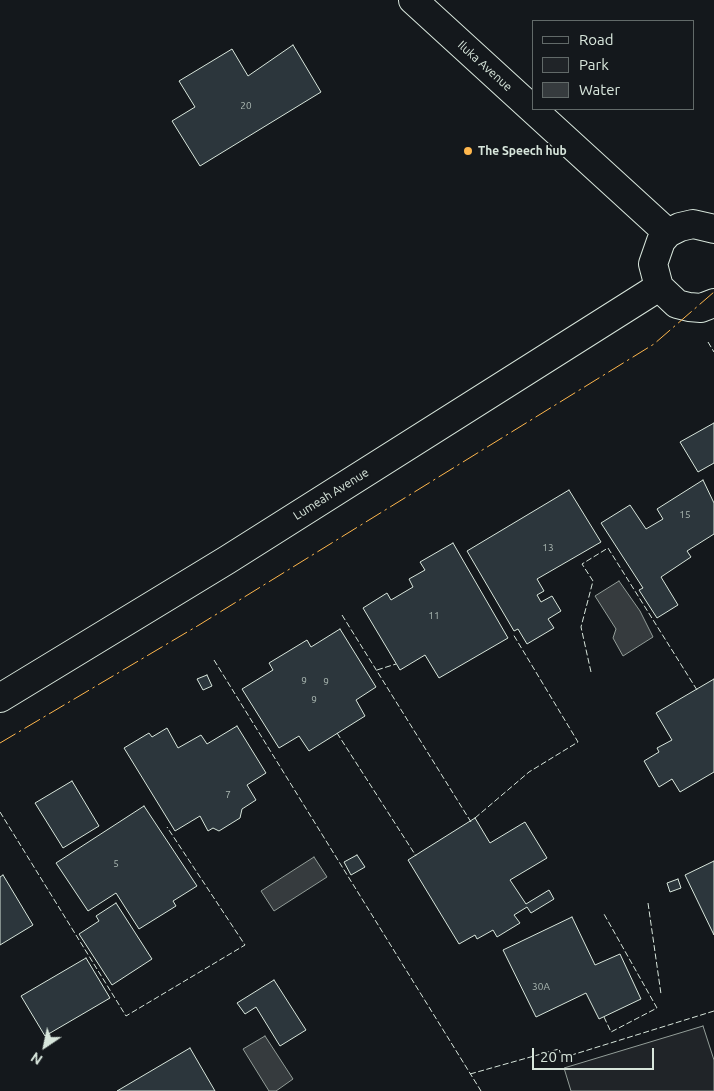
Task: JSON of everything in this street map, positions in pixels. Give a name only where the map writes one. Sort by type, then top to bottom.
[{"type":"street","name":"Iluka Avenue","points":[[413,0],[532,109]]},
{"type":"street","name":"Iluka Avenue","points":[[533,110],[668,233]]},
{"type":"street","points":[[714,229],[693,224],[680,227],[668,233],[661,241],[653,264],[659,287],[672,300],[689,307],[701,308],[714,303]]},
{"type":"street","name":"Lumeah Avenue","points":[[0,698],[227,560],[659,287]]},
{"type":"green space","points":[[703,1026],[714,1060],[714,1091],[571,1091],[564,1068]]},
{"type":"water","points":[[619,581],[640,611],[653,637],[623,656],[613,638],[616,629],[595,596]]},
{"type":"water","points":[[314,857],[327,877],[274,911],[261,891]]},
{"type":"water","points":[[265,1036],[293,1079],[276,1091],[269,1091],[243,1049]]},
{"type":"building","points":[[293,45],[321,92],[200,166],[172,121],[195,107],[179,81],[232,49],[248,76]]},
{"type":"building","points":[[714,423],[714,463],[698,472],[680,442]]},
{"type":"building","points":[[703,480],[714,503],[714,534],[687,551],[691,557],[661,577],[678,605],[657,618],[639,590],[643,588],[601,523],[630,505],[646,529],[663,519],[657,509]]},
{"type":"building","points":[[569,490],[601,542],[537,579],[544,591],[537,595],[541,602],[552,596],[561,611],[548,619],[554,628],[527,644],[518,629],[514,631],[467,551]]},
{"type":"building","points":[[453,543],[508,638],[439,678],[425,655],[400,670],[363,608],[387,593],[391,600],[413,587],[409,579],[425,570],[420,562]]},
{"type":"building","points":[[340,629],[376,687],[356,700],[365,716],[309,751],[299,736],[279,748],[242,689],[273,670],[269,663],[307,640],[311,647]]},
{"type":"building","points":[[207,675],[212,686],[203,690],[197,679]]},
{"type":"building","points":[[714,679],[714,772],[680,792],[672,779],[659,787],[644,761],[659,752],[657,748],[672,740],[656,713]]},
{"type":"building","points":[[237,726],[266,773],[247,785],[256,800],[242,809],[240,818],[219,831],[213,828],[208,831],[200,816],[175,831],[124,748],[149,733],[152,737],[167,728],[178,748],[201,735],[207,744]]},
{"type":"building","points":[[72,781],[99,826],[63,848],[35,803]]},
{"type":"building","points":[[144,806],[197,886],[173,901],[176,906],[139,929],[116,893],[88,911],[56,863]]},
{"type":"building","points":[[475,818],[490,843],[525,822],[547,858],[510,880],[526,904],[549,890],[554,899],[531,913],[527,907],[514,915],[520,923],[497,937],[493,930],[477,939],[475,935],[459,944],[408,860]]},
{"type":"building","points":[[357,855],[365,867],[351,875],[344,862]]},
{"type":"building","points":[[714,861],[714,935],[685,875]]},
{"type":"building","points":[[3,875],[33,925],[0,945],[0,877]]},
{"type":"building","points":[[678,879],[681,888],[670,892],[667,883]]},
{"type":"building","points":[[116,903],[152,959],[112,985],[79,934],[99,921],[96,916]]},
{"type":"building","points":[[572,917],[595,965],[620,954],[641,999],[599,1019],[586,993],[536,1017],[503,950]]},
{"type":"building","points":[[86,958],[110,998],[45,1036],[21,996]]},
{"type":"building","points":[[274,980],[306,1030],[280,1046],[256,1007],[245,1014],[237,1003]]},
{"type":"building","points":[[190,1048],[215,1091],[117,1091]]},
{"type":"fence","points":[[708,342],[714,352]]},
{"type":"fence","points":[[591,672],[581,627],[593,581],[582,564],[608,548],[697,690]]},
{"type":"fence","points":[[342,615],[471,822]]},
{"type":"fence","points":[[475,818],[529,772],[578,742],[513,634]]},
{"type":"fence","points":[[214,660],[481,1091]]},
{"type":"fence","points":[[377,670],[396,664]]},
{"type":"fence","points":[[337,733],[416,856]]},
{"type":"fence","points":[[0,812],[126,1016],[245,945],[167,827]]},
{"type":"fence","points":[[648,903],[661,994]]},
{"type":"fence","points":[[604,914],[657,1008],[611,1032],[604,1017]]},
{"type":"fence","points":[[470,1074],[559,1049],[562,1058],[714,1011]]},
{"type":"power","points":[[0,743],[199,625],[654,344],[714,292]]},
{"type":"place","name":"The Speech hub","points":[[468,151]]}]
